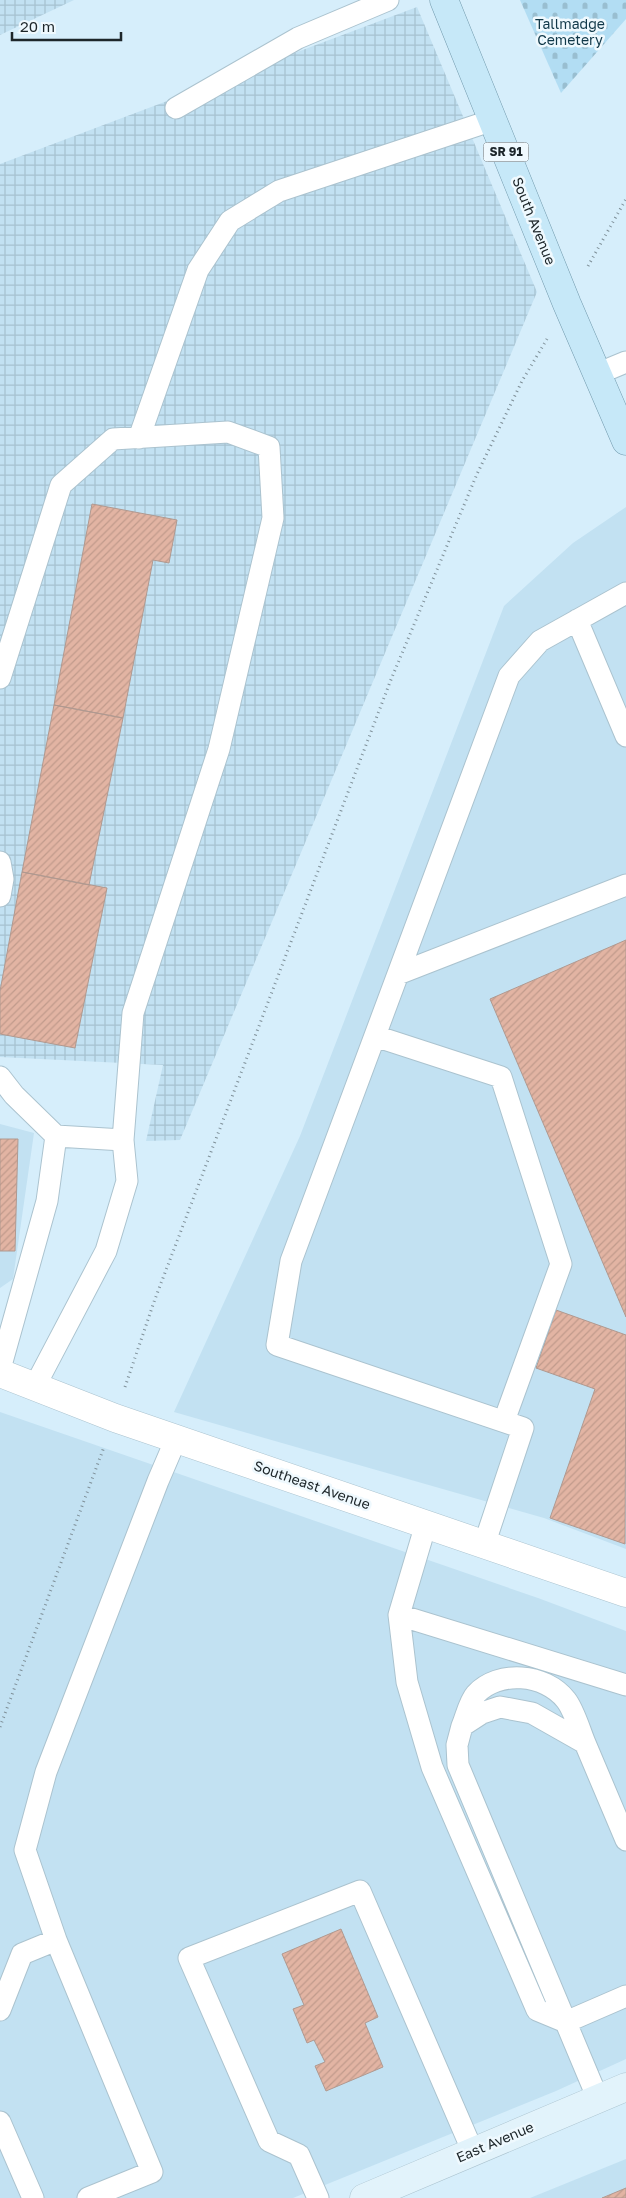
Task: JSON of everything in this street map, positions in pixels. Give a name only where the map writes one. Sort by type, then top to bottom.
[{"type":"main road","name":"South Avenue","points":[[444,0],[567,304],[626,441]]},
{"type":"main road","name":"East Avenue","points":[[364,2198],[402,2190],[473,2152],[626,2087]]},
{"type":"street","name":"Southeast Avenue","points":[[0,1373],[115,1418],[626,1593]]},
{"type":"lane","points":[[176,108],[298,38],[388,0]]},
{"type":"lane","points":[[139,438],[198,270],[230,221],[279,192],[493,120]]},
{"type":"lane","points":[[597,374],[626,362]]},
{"type":"lane","points":[[0,678],[61,485],[113,439],[228,432],[269,447],[273,518],[219,749],[133,1013],[123,1140],[127,1181],[106,1251],[35,1386]]},
{"type":"lane","points":[[484,1544],[523,1428],[277,1345],[292,1261],[509,676],[540,641],[626,593]]},
{"type":"lane","points":[[577,620],[626,736]]},
{"type":"lane","points":[[0,862],[3,879],[0,896]]},
{"type":"lane","points":[[398,974],[626,884]]},
{"type":"lane","points":[[375,1036],[501,1077],[562,1264],[504,1422]]},
{"type":"lane","points":[[0,1077],[14,1095],[56,1136],[123,1140]]},
{"type":"lane","points":[[0,1369],[47,1201],[56,1136]]},
{"type":"lane","points":[[88,2198],[152,2172],[56,1940],[25,1850],[46,1772],[176,1439]]},
{"type":"lane","points":[[426,1524],[399,1615],[407,1682],[432,1767],[537,2010],[566,2022],[626,1996]]},
{"type":"lane","points":[[399,1615],[626,1685]]},
{"type":"lane","points":[[598,2099],[458,1764],[457,1745],[462,1726],[474,1696],[486,1685],[499,1679],[520,1678],[537,1680],[566,1700],[626,1840]]},
{"type":"lane","points":[[462,1726],[482,1713],[500,1707],[532,1713],[585,1743]]},
{"type":"lane","points":[[318,2198],[299,2155],[270,2140],[190,1958],[360,1891],[473,2152]]},
{"type":"lane","points":[[0,2010],[22,1954],[56,1940]]},
{"type":"lane","points":[[0,2122],[33,2198]]},
{"type":"path","points":[[0,1727],[115,1418],[155,1299],[390,682],[477,474],[522,381],[626,199]]},
{"type":"shaded area","points":[[0,0],[74,0],[0,35]]},
{"type":"shaded area","points":[[417,7],[537,292],[180,1140],[146,1141],[163,1065],[0,1057],[0,164]]},
{"type":"shaded area","points":[[626,507],[626,1549],[544,1518],[174,1412],[300,1136],[504,606],[573,543]]},
{"type":"shaded area","points":[[0,1124],[34,1133],[13,1279],[0,1288]]},
{"type":"shaded area","points":[[0,1412],[538,1598],[626,1631],[626,2059],[556,2091],[293,2198],[0,2198]]},
{"type":"shaded area","points":[[626,2159],[626,2198],[530,2198]]},
{"type":"green space","name":"Tallmadge Cemetery","points":[[520,0],[626,0],[626,19],[561,93]]},
{"type":"building","points":[[92,504],[177,520],[169,563],[153,560],[123,718],[54,705]]},
{"type":"building","points":[[54,705],[123,718],[89,885],[22,872]]},
{"type":"building","points":[[22,872],[107,888],[75,1048],[0,1034],[0,991]]},
{"type":"building","points":[[626,940],[626,1317],[490,999]]},
{"type":"building","points":[[0,1139],[18,1139],[15,1251],[0,1251]]},
{"type":"building","points":[[556,1310],[626,1335],[625,1544],[550,1518],[595,1389],[536,1368]]},
{"type":"building","points":[[341,1929],[378,2017],[365,2023],[383,2067],[326,2091],[315,2066],[325,2062],[314,2040],[307,2043],[293,2009],[304,2005],[282,1954]]},
{"type":"building","points":[[626,2188],[626,2198],[602,2198]]}]
